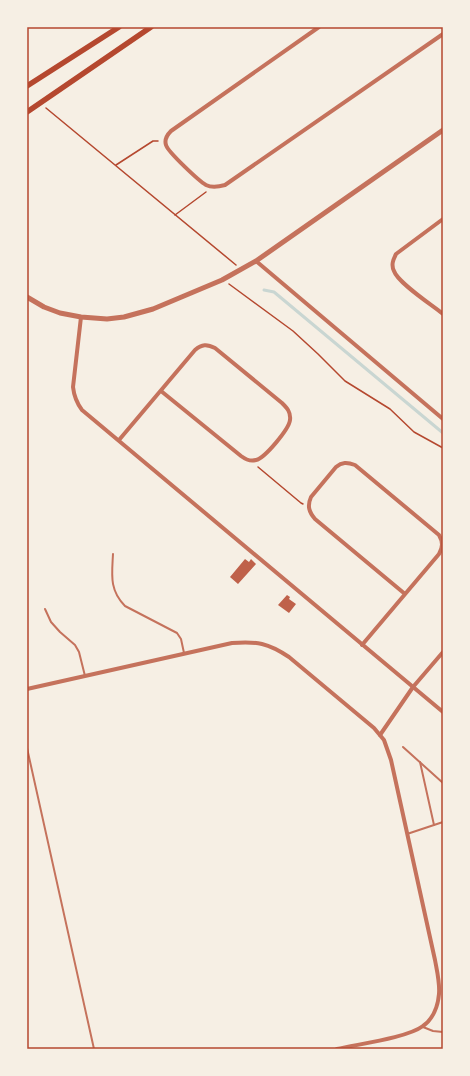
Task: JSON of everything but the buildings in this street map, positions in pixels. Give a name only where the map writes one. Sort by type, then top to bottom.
[{"type":"main road","points":[[27,86],[119,27]]},
{"type":"main road","points":[[27,112],[151,27]]},
{"type":"street","points":[[319,27],[176,126],[167,135],[166,140],[166,146],[171,154],[206,185],[212,187],[225,185],[443,34]]},
{"type":"street","points":[[27,297],[44,307],[60,313],[81,317],[107,319],[153,309],[222,280],[256,262],[443,130]]},
{"type":"street","points":[[443,219],[396,254],[393,259],[392,267],[398,278],[443,314]]},
{"type":"street","points":[[256,262],[443,419]]},
{"type":"street","points":[[81,317],[73,379],[74,396],[82,410],[443,712]]},
{"type":"street","points":[[119,440],[195,350],[199,346],[205,344],[215,348],[282,403],[290,413],[290,420],[285,430],[264,455],[255,460],[245,459],[161,391]]},
{"type":"street","points":[[362,645],[439,554],[442,550],[442,543],[439,535],[355,465],[345,462],[340,463],[311,497],[309,505],[310,513],[315,519],[404,594]]},
{"type":"street","points":[[27,689],[232,643],[261,643],[275,648],[289,657],[359,714],[380,735],[386,745],[391,760],[438,980],[439,993],[437,1005],[432,1017],[423,1026],[397,1036],[337,1049]]},
{"type":"street","points":[[380,735],[413,687],[443,652]]},
{"type":"lane","points":[[113,554],[113,588],[119,600],[124,606],[177,633],[181,639],[184,654]]},
{"type":"lane","points":[[45,609],[51,622],[75,645],[80,652],[85,676]]},
{"type":"lane","points":[[402,747],[443,783]]},
{"type":"lane","points":[[27,748],[94,1049]]},
{"type":"lane","points":[[420,762],[434,825]]},
{"type":"lane","points":[[407,834],[443,822]]},
{"type":"lane","points":[[423,1026],[433,1031],[443,1032]]},
{"type":"path","points":[[40,103],[242,270]]},
{"type":"path","points":[[116,166],[153,141],[166,140]]},
{"type":"path","points":[[175,215],[212,187]]},
{"type":"path","points":[[222,280],[293,331],[345,381],[390,409],[414,432],[443,448]]},
{"type":"path","points":[[255,460],[258,468],[301,503],[309,505]]},
{"type":"waterway","points":[[264,290],[274,292],[443,433]]}]
